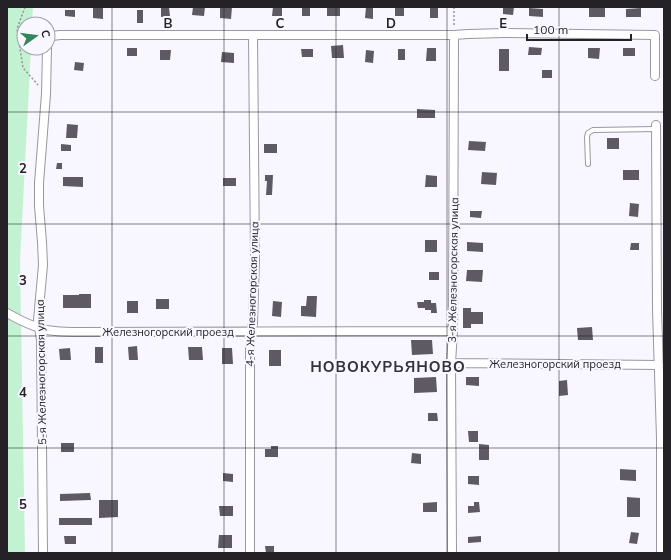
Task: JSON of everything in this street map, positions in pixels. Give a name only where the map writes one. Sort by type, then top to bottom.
[{"type":"street","points":[[56,36],[174,34],[454,35],[497,33],[655,35],[656,76]]},
{"type":"street","name":"4-я Железногорская улица","points":[[250,553],[250,344],[253,318],[255,259],[254,35]]},
{"type":"street","name":"3-я Железногорская улица","points":[[452,553],[451,363],[453,331],[454,35]]},
{"type":"street","name":"5-я Железногорская улица","points":[[43,553],[41,340],[38,320],[43,265],[39,183],[46,94],[47,56]]},
{"type":"street","points":[[656,127],[657,309],[661,438],[661,553]]},
{"type":"street","name":"Железногорский проезд","points":[[7,313],[24,322],[54,331],[453,331]]},
{"type":"street","name":"Железногорский проезд","points":[[451,363],[659,364]]},
{"type":"lane","points":[[588,164],[587,137],[588,133],[593,130],[656,127]]},
{"type":"path","points":[[26,7],[17,29],[23,68],[46,94]]},
{"type":"path","points":[[454,7],[454,35]]},
{"type":"green space","points":[[7,7],[33,7],[32,16],[16,16],[16,56],[31,56],[20,261],[25,553],[7,553]]},
{"type":"building","points":[[93,7],[103,7],[103,19],[93,18]]},
{"type":"building","points":[[161,7],[169,7],[170,16],[161,17]]},
{"type":"building","points":[[193,7],[205,7],[204,16],[192,15]]},
{"type":"building","points":[[220,7],[232,7],[231,19],[220,18]]},
{"type":"building","points":[[273,7],[282,7],[282,16],[272,16]]},
{"type":"building","points":[[302,7],[310,7],[310,16],[302,16]]},
{"type":"building","points":[[327,7],[340,7],[340,16],[327,16]]},
{"type":"building","points":[[366,7],[373,7],[373,19],[365,18]]},
{"type":"building","points":[[395,7],[404,7],[404,16],[395,16]]},
{"type":"building","points":[[430,7],[438,7],[438,18],[430,18]]},
{"type":"building","points":[[503,7],[514,7],[513,15],[503,14]]},
{"type":"building","points":[[529,8],[543,9],[543,17],[529,16]]},
{"type":"building","points":[[589,8],[605,8],[605,17],[589,17]]},
{"type":"building","points":[[641,8],[641,17],[626,17],[626,9]]},
{"type":"building","points":[[65,10],[75,10],[75,17],[65,16]]},
{"type":"building","points":[[137,10],[143,10],[143,23],[137,23]]},
{"type":"building","points":[[343,45],[344,58],[332,58],[331,46]]},
{"type":"building","points":[[529,47],[542,48],[541,55],[528,55]]},
{"type":"building","points":[[127,48],[137,48],[137,56],[127,56]]},
{"type":"building","points":[[427,48],[436,48],[436,61],[426,61]]},
{"type":"building","points":[[588,48],[600,48],[599,59],[588,58]]},
{"type":"building","points":[[623,48],[635,48],[635,56],[623,56]]},
{"type":"building","points":[[301,49],[313,49],[313,57],[302,57]]},
{"type":"building","points":[[398,49],[405,49],[405,60],[398,60]]},
{"type":"building","points":[[499,49],[509,49],[509,71],[499,71]]},
{"type":"building","points":[[160,50],[171,50],[170,60],[160,60]]},
{"type":"building","points":[[366,50],[374,51],[373,63],[365,62]]},
{"type":"building","points":[[222,52],[234,53],[234,63],[221,62]]},
{"type":"building","points":[[75,62],[84,63],[83,71],[74,70]]},
{"type":"building","points":[[542,70],[552,70],[552,78],[542,78]]},
{"type":"building","points":[[417,109],[435,110],[435,118],[417,118]]},
{"type":"building","points":[[67,124],[78,125],[77,138],[66,138]]},
{"type":"building","points":[[607,138],[619,138],[619,149],[607,149]]},
{"type":"building","points":[[469,141],[486,142],[485,151],[468,150]]},
{"type":"building","points":[[61,144],[71,145],[71,151],[61,151]]},
{"type":"building","points":[[264,144],[277,144],[277,153],[264,153]]},
{"type":"building","points":[[57,163],[62,163],[62,169],[56,169]]},
{"type":"building","points":[[623,170],[639,170],[639,180],[623,180]]},
{"type":"building","points":[[482,172],[497,173],[496,185],[481,184]]},
{"type":"building","points":[[265,175],[273,175],[272,195],[266,195],[267,181],[265,181]]},
{"type":"building","points":[[426,175],[437,176],[437,187],[425,187]]},
{"type":"building","points":[[63,177],[83,177],[83,187],[63,186]]},
{"type":"building","points":[[223,178],[236,178],[236,186],[223,186]]},
{"type":"building","points":[[630,203],[639,204],[638,217],[629,216]]},
{"type":"building","points":[[470,211],[482,211],[481,218],[470,217]]},
{"type":"building","points":[[425,240],[437,240],[437,252],[425,252]]},
{"type":"building","points":[[467,242],[483,243],[483,252],[467,251]]},
{"type":"building","points":[[631,243],[639,243],[639,250],[630,250]]},
{"type":"building","points":[[467,270],[483,270],[482,282],[466,281]]},
{"type":"building","points":[[429,272],[439,272],[439,280],[429,280]]},
{"type":"building","points":[[91,294],[91,308],[63,308],[63,295]]},
{"type":"building","points":[[307,296],[317,296],[316,317],[301,316],[301,306],[306,306]]},
{"type":"building","points":[[156,299],[169,299],[169,309],[156,309]]},
{"type":"building","points":[[424,300],[431,300],[431,303],[436,303],[437,313],[431,313],[431,310],[425,310],[425,308],[418,308],[417,302],[424,302]]},
{"type":"building","points":[[127,301],[138,301],[138,313],[127,313]]},
{"type":"building","points":[[273,301],[282,302],[281,317],[272,316]]},
{"type":"building","points":[[463,308],[471,308],[471,312],[483,312],[483,324],[471,324],[471,328],[463,328]]},
{"type":"building","points":[[592,327],[593,340],[578,340],[577,328]]},
{"type":"building","points":[[411,340],[432,340],[433,354],[412,355]]},
{"type":"building","points":[[137,346],[138,360],[129,360],[128,347]]},
{"type":"building","points":[[95,347],[103,347],[103,363],[95,363]]},
{"type":"building","points":[[188,347],[202,347],[203,360],[189,360]]},
{"type":"building","points":[[70,348],[71,360],[60,360],[59,349]]},
{"type":"building","points":[[222,348],[232,348],[233,364],[222,364]]},
{"type":"building","points":[[269,350],[281,350],[281,366],[269,366]]},
{"type":"building","points":[[436,377],[437,392],[414,393],[414,378]]},
{"type":"building","points":[[466,377],[479,377],[479,386],[466,385]]},
{"type":"building","points":[[567,380],[568,395],[559,396],[559,381]]},
{"type":"building","points":[[428,413],[437,413],[438,421],[428,421]]},
{"type":"building","points":[[468,431],[478,431],[478,442],[469,442]]},
{"type":"building","points":[[61,443],[74,443],[74,452],[61,452]]},
{"type":"building","points":[[479,444],[489,445],[489,460],[479,460]]},
{"type":"building","points":[[271,446],[278,446],[278,457],[265,457],[265,449],[271,449]]},
{"type":"building","points":[[412,453],[421,454],[421,464],[411,463]]},
{"type":"building","points":[[620,469],[636,470],[636,481],[620,480]]},
{"type":"building","points":[[223,473],[233,474],[233,482],[223,481]]},
{"type":"building","points":[[468,476],[479,476],[479,485],[468,484]]},
{"type":"building","points":[[90,493],[91,500],[60,501],[60,494]]},
{"type":"building","points":[[627,497],[640,498],[640,517],[627,517]]},
{"type":"building","points":[[99,500],[118,500],[118,517],[99,518]]},
{"type":"building","points":[[437,502],[437,512],[423,512],[423,503]]},
{"type":"building","points":[[474,502],[479,502],[480,512],[468,513],[468,506],[474,506]]},
{"type":"building","points":[[219,506],[233,506],[233,516],[220,516]]},
{"type":"building","points":[[59,518],[92,518],[92,525],[59,525]]},
{"type":"building","points":[[631,532],[639,533],[637,544],[629,543]]},
{"type":"building","points":[[219,535],[232,535],[232,548],[218,548]]},
{"type":"building","points":[[64,536],[76,536],[76,544],[65,544]]},
{"type":"building","points":[[481,536],[481,542],[468,543],[468,537]]},
{"type":"building","points":[[265,546],[274,546],[274,552],[266,553]]},
{"type":"district","name":"НОВОКУРЬЯНОВО","points":[[388,366]]}]
